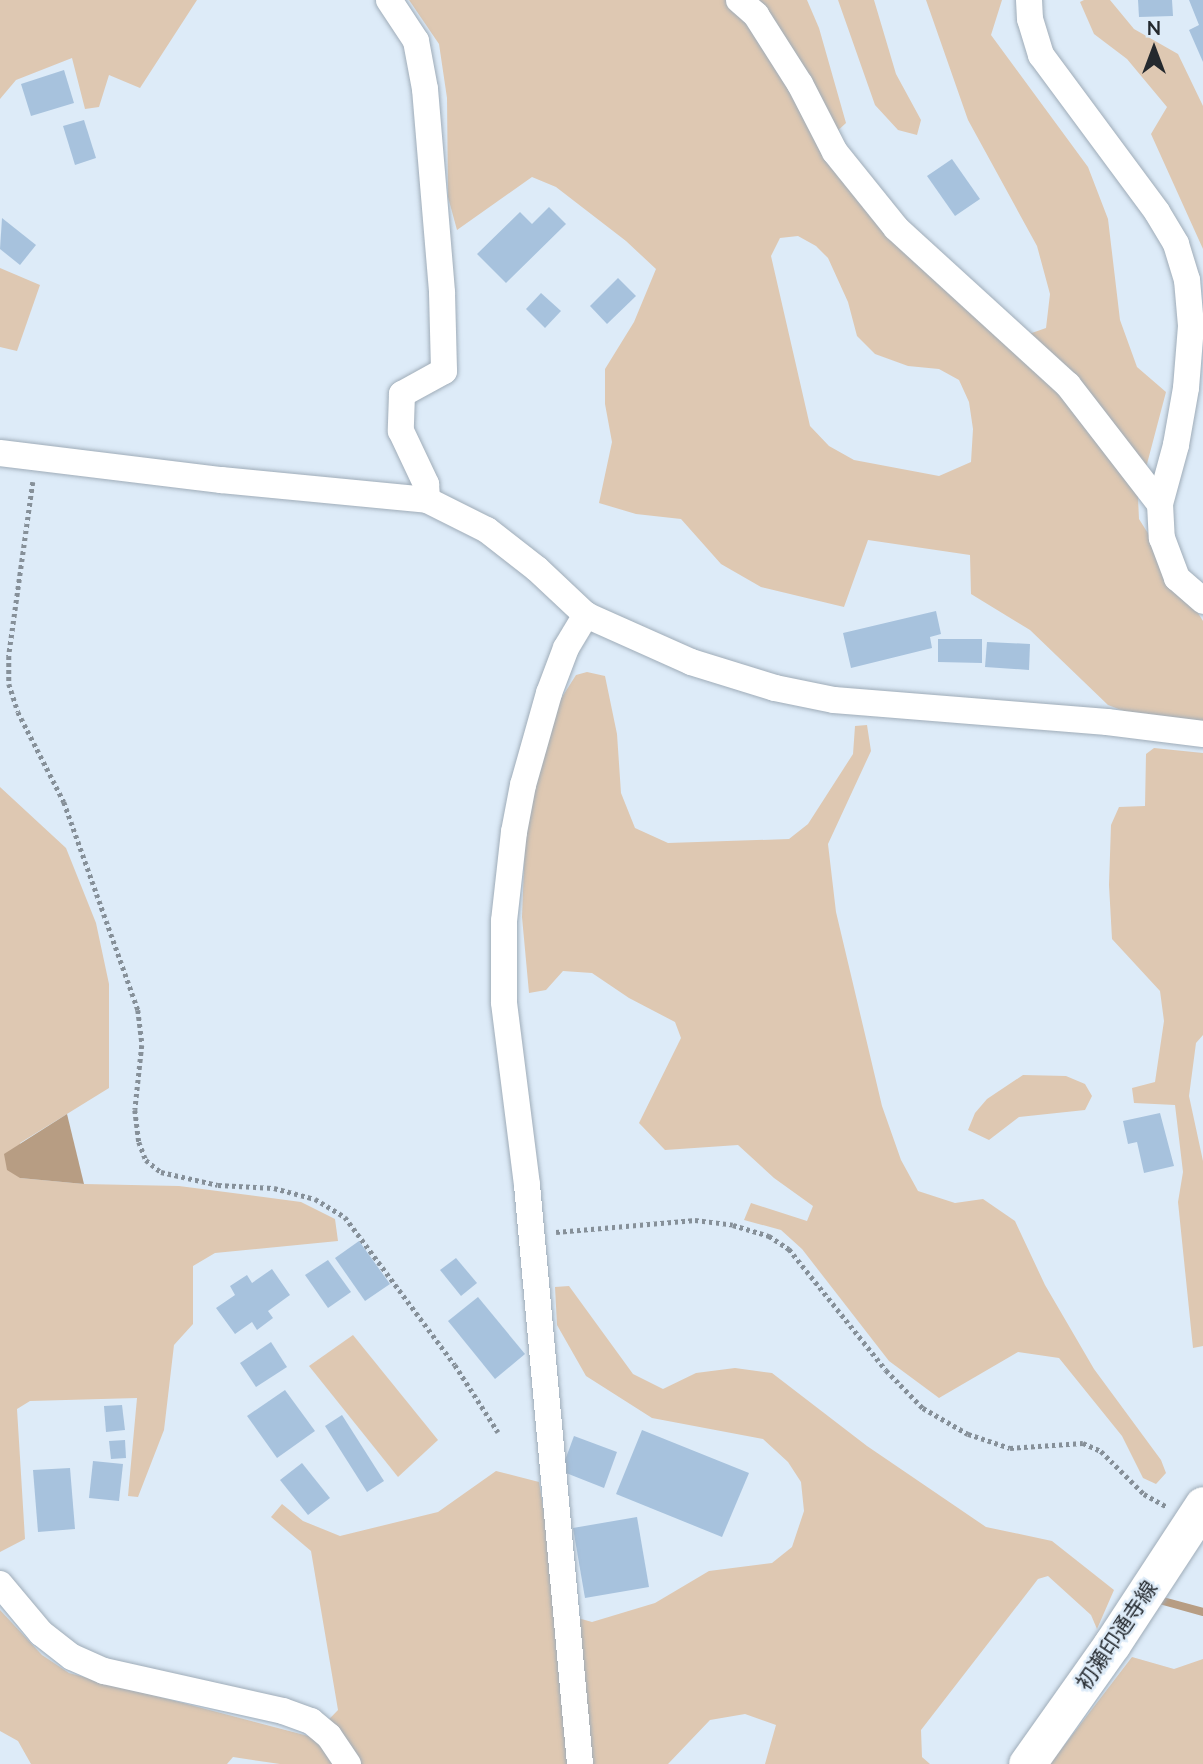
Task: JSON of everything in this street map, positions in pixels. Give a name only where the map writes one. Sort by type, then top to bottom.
[{"type":"main road","name":"初瀬印通寺線","points":[[1027,1764],[1112,1644],[1198,1513]]},
{"type":"street","points":[[389,0],[416,41],[426,102],[442,293],[444,371],[402,394],[401,431],[426,484],[427,500]]},
{"type":"street","points":[[739,0],[756,15],[800,84],[835,152],[896,228],[1068,385],[1160,504]]},
{"type":"street","points":[[1029,0],[1030,19],[1041,55],[1157,212],[1176,244],[1187,280],[1191,326],[1186,388],[1176,445],[1160,504],[1162,538],[1177,578],[1203,601]]},
{"type":"street","points":[[0,453],[235,482],[427,500],[486,530],[537,569],[586,615],[691,662],[775,688],[834,700],[1094,721],[1203,734]]},
{"type":"street","points":[[580,1764],[531,1234],[504,1002],[504,921],[514,831],[537,729],[566,648],[586,615]]},
{"type":"street","points":[[0,1584],[41,1633],[72,1657],[104,1671],[292,1714],[311,1721],[329,1735],[348,1764]]},
{"type":"path","points":[[36,457],[9,656],[9,684],[18,712],[64,802],[138,1010],[142,1045],[135,1110],[139,1142],[146,1160],[161,1172],[218,1185],[274,1188],[315,1199],[345,1217],[454,1365],[498,1432]]},
{"type":"path","points":[[531,1234],[695,1220],[733,1225],[769,1236],[789,1250],[886,1370],[923,1408],[968,1434],[1010,1448],[1083,1443],[1109,1458],[1144,1494],[1198,1513]]},
{"type":"shaded area","points":[[0,0],[197,0],[140,88],[109,75],[99,107],[85,109],[72,58],[16,80],[0,99]]},
{"type":"shaded area","points":[[409,0],[807,0],[819,28],[846,123],[822,145],[1006,342],[1046,328],[1050,294],[1037,246],[968,120],[926,0],[1002,0],[991,35],[1088,167],[1108,219],[1120,320],[1137,367],[1166,392],[1138,498],[1139,519],[1203,621],[1203,722],[1134,715],[1108,705],[1030,630],[971,594],[970,555],[868,540],[844,607],[761,587],[721,564],[681,519],[636,514],[599,503],[612,442],[605,404],[605,369],[634,322],[656,269],[626,241],[556,187],[532,177],[457,230],[448,197],[447,98],[439,44]],"holes":[[[798,236],[816,246],[828,258],[848,302],[857,336],[875,354],[908,366],[939,369],[959,380],[969,402],[973,429],[971,462],[939,476],[854,460],[829,446],[810,426],[771,256],[780,238]]]},
{"type":"shaded area","points":[[838,0],[874,0],[896,74],[921,120],[917,135],[898,130],[875,105]]},
{"type":"shaded area","points":[[1110,0],[1134,29],[1178,54],[1203,106],[1203,249],[1151,134],[1167,107],[1127,59],[1094,34],[1080,2]]},
{"type":"shaded area","points":[[0,268],[40,285],[17,351],[0,347]]},
{"type":"shaded area","points":[[587,672],[605,676],[617,734],[621,793],[635,828],[668,843],[789,839],[808,824],[853,754],[855,726],[867,725],[871,751],[828,844],[836,912],[882,1106],[901,1160],[918,1191],[955,1203],[983,1199],[1015,1221],[1045,1285],[1094,1369],[1161,1460],[1166,1473],[1156,1484],[1143,1478],[1122,1436],[1059,1358],[1018,1352],[939,1398],[889,1361],[802,1249],[781,1230],[744,1220],[751,1203],[807,1221],[813,1206],[774,1178],[738,1145],[665,1150],[639,1123],[681,1038],[675,1022],[629,998],[592,973],[563,971],[546,990],[529,993],[522,917],[526,816],[559,702],[576,675]]},
{"type":"shaded area","points":[[1154,748],[1203,753],[1203,1035],[1196,1043],[1189,1096],[1203,1161],[1203,1346],[1193,1348],[1178,1202],[1183,1172],[1175,1105],[1134,1103],[1132,1088],[1155,1082],[1164,1021],[1160,991],[1112,939],[1109,885],[1111,825],[1119,807],[1145,806],[1146,754]]},
{"type":"shaded area","points":[[0,787],[66,848],[96,923],[109,984],[109,1088],[20,1143],[20,1178],[84,1184],[179,1186],[301,1202],[335,1219],[338,1241],[215,1253],[193,1266],[193,1324],[174,1345],[164,1430],[138,1497],[128,1496],[137,1398],[30,1401],[17,1409],[25,1539],[0,1552]]},
{"type":"shaded area","points":[[1023,1075],[1066,1076],[1085,1084],[1092,1096],[1085,1110],[1019,1117],[989,1140],[968,1130],[975,1113],[987,1099]]},
{"type":"shaded area","points":[[67,1114],[84,1184],[20,1178],[7,1170],[4,1154]]},
{"type":"shaded area","points":[[569,1286],[633,1374],[663,1389],[696,1373],[735,1368],[772,1373],[867,1446],[986,1527],[1052,1541],[1114,1590],[1097,1629],[1091,1615],[1048,1576],[1038,1579],[921,1730],[922,1757],[930,1764],[765,1764],[776,1725],[745,1714],[710,1720],[668,1764],[280,1764],[233,1757],[227,1764],[31,1764],[18,1741],[0,1731],[0,1610],[42,1655],[69,1673],[312,1737],[338,1710],[311,1551],[271,1517],[282,1504],[303,1521],[340,1536],[438,1512],[496,1471],[539,1482],[560,1613],[592,1622],[655,1603],[709,1571],[772,1563],[792,1547],[804,1511],[801,1482],[788,1462],[763,1439],[652,1418],[586,1376],[557,1325],[555,1287]]},
{"type":"shaded area","points":[[353,1335],[438,1440],[398,1477],[309,1366]]},
{"type":"shaded area","points":[[1132,1657],[1174,1669],[1203,1659],[1203,1764],[1050,1764]]},
{"type":"building","points":[[1138,0],[1172,0],[1173,16],[1139,17]]},
{"type":"building","points":[[1189,0],[1203,0],[1203,62],[1189,30],[1199,25]]},
{"type":"building","points":[[64,70],[74,103],[31,116],[21,84]]},
{"type":"building","points":[[84,120],[96,158],[75,165],[63,126]]},
{"type":"building","points":[[952,159],[980,199],[955,216],[927,176]]},
{"type":"building","points":[[549,207],[566,224],[506,283],[477,254],[520,212],[532,224]]},
{"type":"building","points":[[2,218],[36,245],[20,265],[0,249]]},
{"type":"building","points":[[618,278],[636,296],[607,324],[590,306]]},
{"type":"building","points":[[541,293],[561,311],[545,328],[526,309]]},
{"type":"building","points":[[936,611],[941,634],[930,637],[932,648],[851,668],[843,633]]},
{"type":"building","points":[[938,639],[982,639],[982,663],[938,662]]},
{"type":"building","points":[[987,642],[1030,644],[1029,670],[985,667]]},
{"type":"building","points":[[1160,1113],[1174,1166],[1144,1173],[1137,1142],[1128,1144],[1123,1121]]},
{"type":"building","points":[[359,1241],[390,1284],[365,1301],[335,1258]]},
{"type":"building","points":[[456,1258],[477,1283],[461,1296],[440,1270]]},
{"type":"building","points":[[328,1260],[351,1292],[328,1308],[305,1275]]},
{"type":"building","points":[[272,1269],[290,1295],[268,1311],[273,1318],[257,1330],[252,1322],[235,1334],[216,1308],[235,1295],[230,1286],[247,1275],[252,1283]]},
{"type":"building","points":[[478,1297],[525,1354],[495,1379],[448,1321]]},
{"type":"building","points":[[271,1342],[287,1367],[256,1387],[240,1363]]},
{"type":"building","points":[[285,1390],[315,1431],[277,1458],[247,1416]]},
{"type":"building","points":[[122,1405],[125,1430],[106,1432],[104,1406]]},
{"type":"building","points":[[342,1415],[384,1481],[367,1492],[325,1426]]},
{"type":"building","points":[[642,1430],[749,1473],[722,1537],[616,1494]]},
{"type":"building","points":[[574,1436],[617,1452],[604,1488],[561,1471]]},
{"type":"building","points":[[125,1440],[126,1458],[111,1459],[109,1441]]},
{"type":"building","points":[[93,1461],[123,1464],[119,1501],[89,1498]]},
{"type":"building","points":[[302,1463],[330,1498],[308,1515],[280,1480]]},
{"type":"building","points":[[70,1468],[75,1529],[38,1532],[33,1470]]},
{"type":"building","points":[[637,1517],[649,1587],[585,1598],[573,1528]]},
{"type":"waterway","points":[[1163,1601],[1203,1612]]}]
